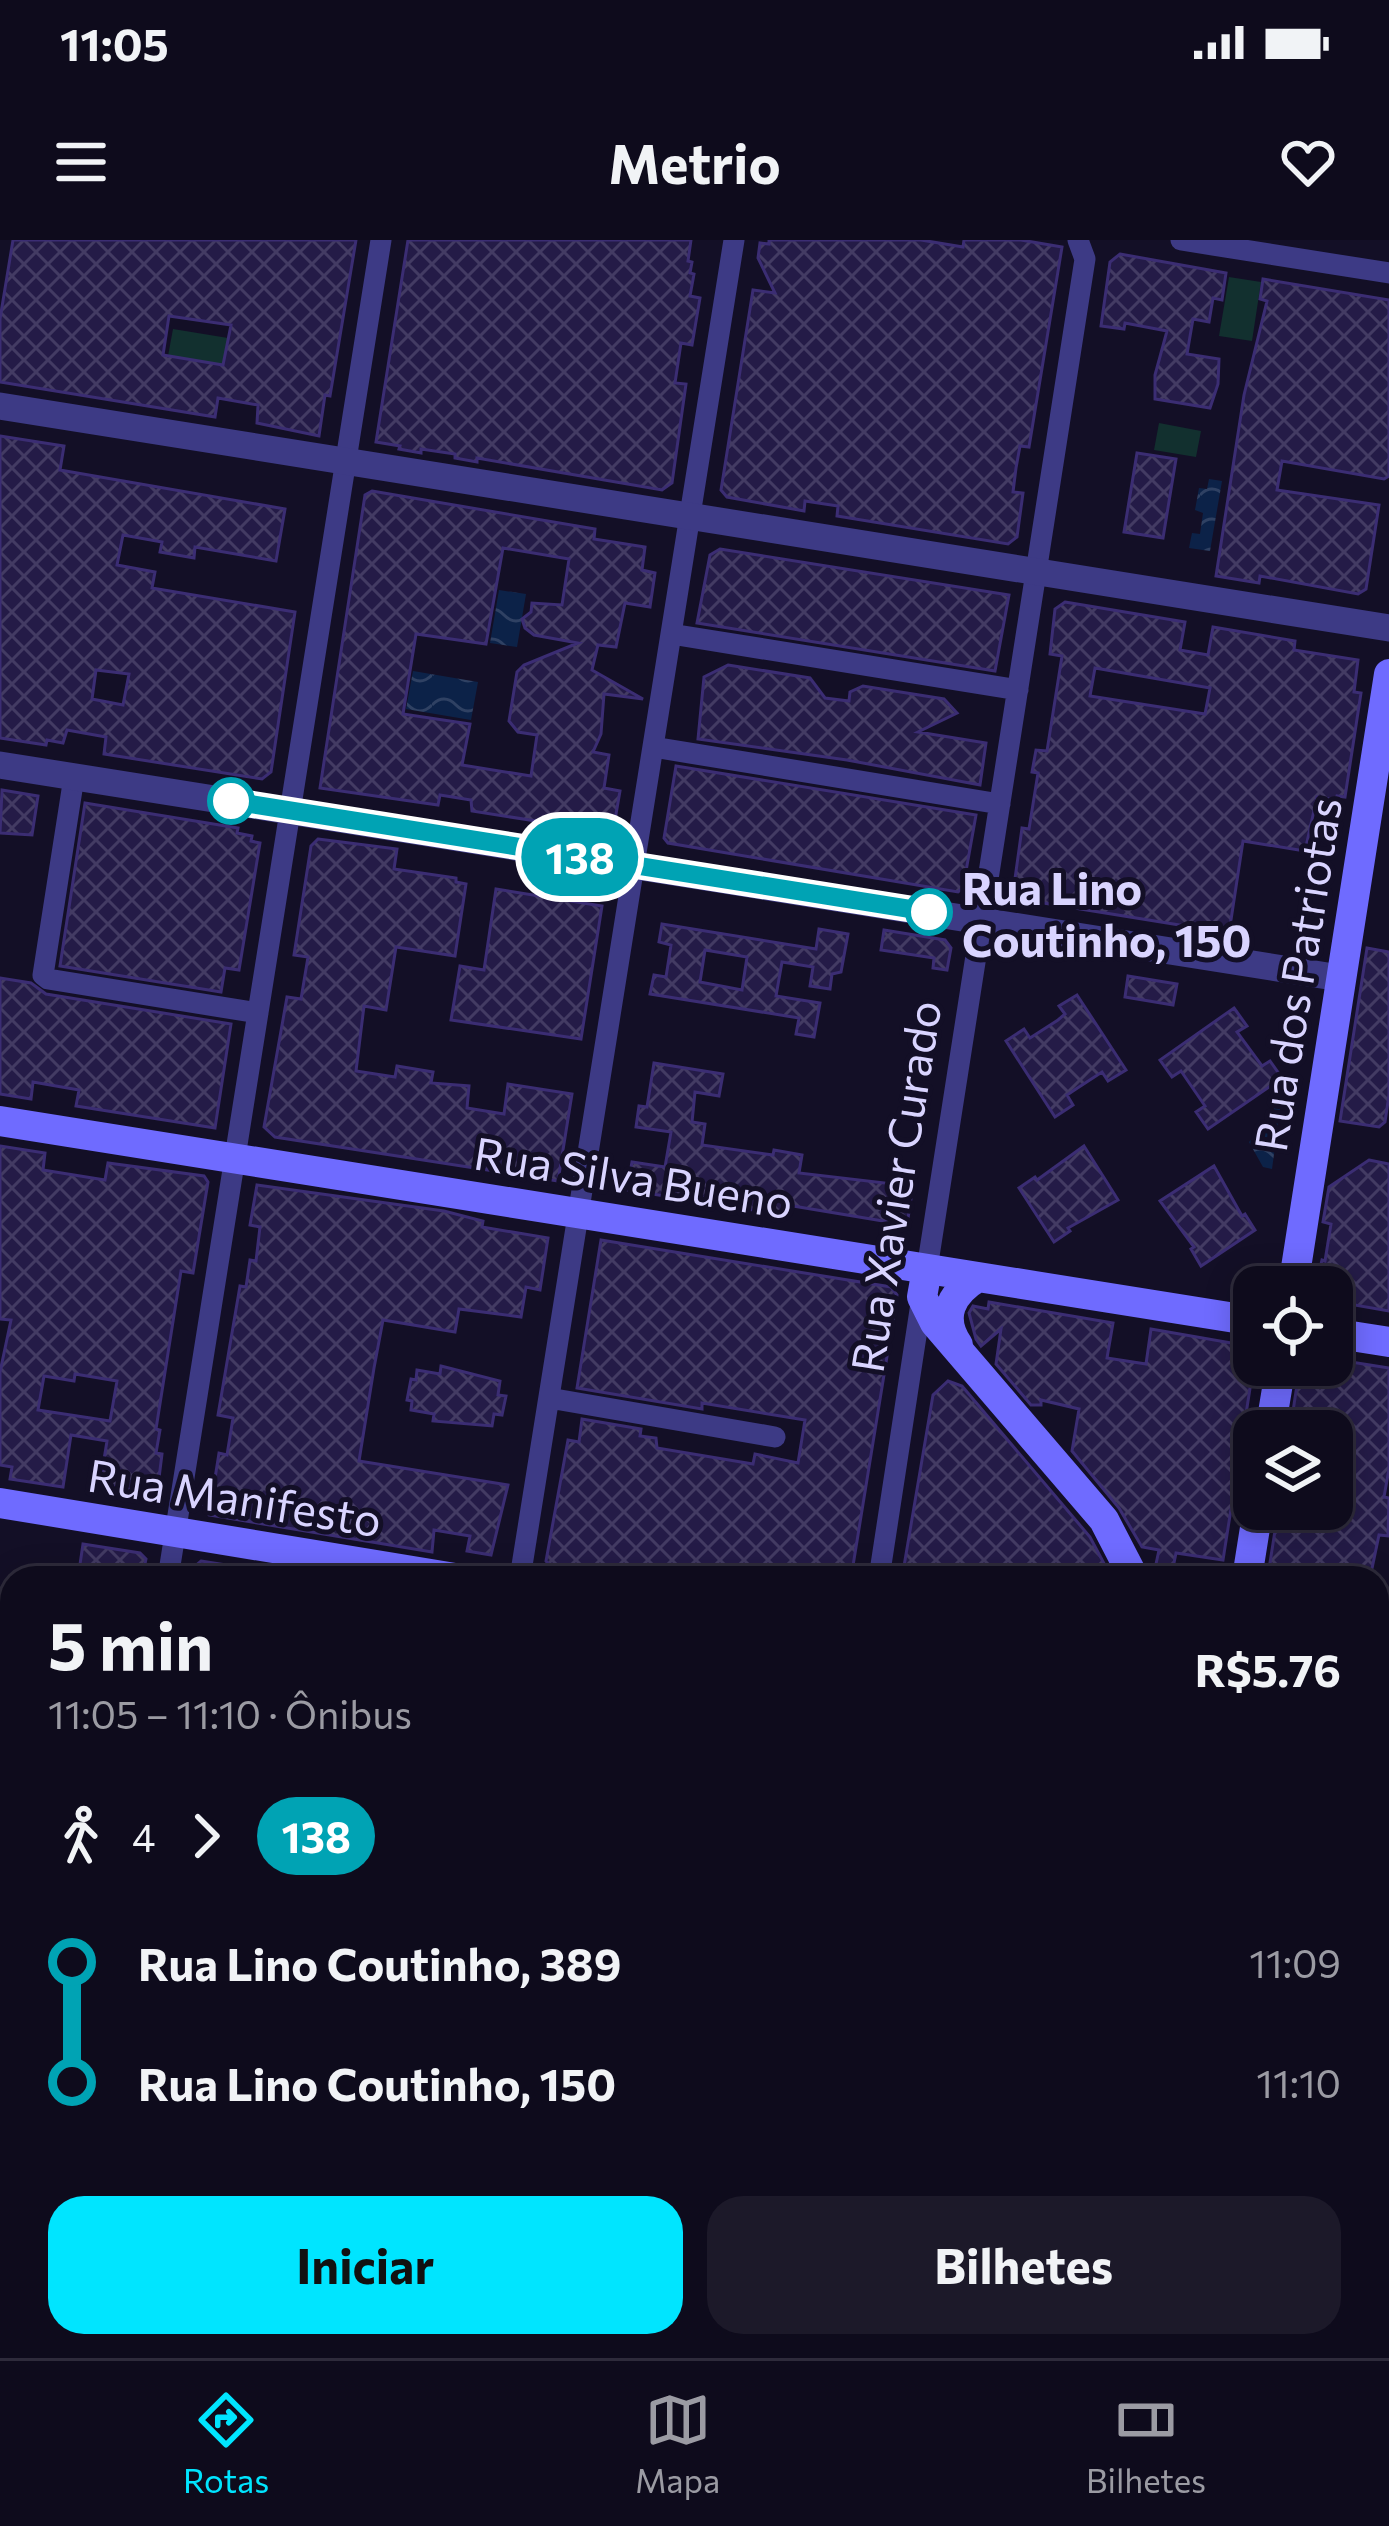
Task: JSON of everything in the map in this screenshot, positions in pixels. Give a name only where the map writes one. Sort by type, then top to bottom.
[{"type":"main road","name":"Rua dos Patriotas","points":[[1296,1266],[1389,674]]},
{"type":"main road","name":"Rua Silva Bueno","points":[[0,1121],[578,1213],[925,1283],[978,1277],[1233,1318]]},
{"type":"main road","points":[[960,1351],[949,1322],[953,1298],[978,1277]]},
{"type":"main road","points":[[925,1283],[935,1323],[1104,1520],[1128,1566]]},
{"type":"main road","points":[[1353,1336],[1389,1342]]},
{"type":"main road","name":"Rua Manifesto","points":[[0,1503],[382,1566]]},
{"type":"main road","points":[[1249,1566],[1255,1530]]},
{"type":"street","points":[[170,1566],[381,240]]},
{"type":"street","points":[[522,1566],[734,240]]},
{"type":"street","points":[[1078,240],[1102,241]]},
{"type":"street","name":"Rua Xavier Curado","points":[[880,1566],[1085,259],[1078,240]]},
{"type":"street","points":[[1181,240],[1389,273]]},
{"type":"street","points":[[0,406],[1389,628]]},
{"type":"street","points":[[671,634],[1018,690]]},
{"type":"street","points":[[653,747],[1000,804]]},
{"type":"street","points":[[0,765],[1340,978]]},
{"type":"street","points":[[74,777],[43,975],[258,1013]]},
{"type":"street","points":[[549,1398],[775,1437]]},
{"type":"green space","points":[[1229,277],[1261,282],[1252,341],[1219,336]]},
{"type":"green space","points":[[173,329],[228,338],[223,365],[168,356]]},
{"type":"green space","points":[[1159,423],[1201,431],[1196,457],[1154,450]]},
{"type":"water","points":[[1209,479],[1222,481],[1210,551],[1189,548],[1192,533],[1200,534],[1203,513],[1195,510],[1199,488],[1207,489]]},
{"type":"water","points":[[499,590],[526,594],[517,647],[490,643]]},
{"type":"water","points":[[413,671],[478,682],[471,720],[406,709]]},
{"type":"water","points":[[1274,1108],[1280,1109],[1272,1169],[1263,1167],[1249,1142],[1272,1117]]},
{"type":"building","points":[[13,240],[356,240],[319,436],[257,423],[258,405],[218,398],[215,417],[0,382],[0,319]],"holes":[[[169,316],[231,325],[223,365],[163,355]]]},
{"type":"building","points":[[408,240],[691,240],[688,261],[694,274],[690,296],[700,298],[692,345],[681,343],[675,383],[686,384],[672,483],[662,490],[376,442]]},
{"type":"building","points":[[769,240],[921,240],[963,247],[964,240],[1021,240],[1062,247],[1029,447],[1020,446],[1016,468],[1013,492],[1023,493],[1017,537],[1008,544],[837,516],[838,506],[805,501],[804,511],[727,497],[721,490],[753,290],[775,293],[758,258],[760,243],[769,244]]},
{"type":"building","points":[[1120,254],[1226,273],[1222,300],[1213,298],[1209,322],[1193,319],[1187,354],[1219,359],[1210,408],[1155,399],[1155,375],[1167,331],[1125,323],[1124,329],[1101,326],[1110,262]]},
{"type":"building","points":[[1263,279],[1389,300],[1389,476],[1384,479],[1282,461],[1277,490],[1379,505],[1366,589],[1358,594],[1260,576],[1259,583],[1216,576],[1244,395],[1267,301],[1260,299]]},
{"type":"building","points":[[0,436],[64,446],[60,470],[285,509],[276,561],[195,547],[194,558],[160,552],[162,542],[123,535],[117,565],[155,572],[152,588],[295,612],[271,772],[262,779],[104,754],[106,737],[67,730],[63,743],[0,738]],"holes":[[[96,670],[129,674],[123,705],[92,699]]]},
{"type":"building","points":[[1137,453],[1176,459],[1163,538],[1124,532]]},
{"type":"building","points":[[372,491],[595,529],[594,539],[645,547],[642,570],[655,573],[650,607],[625,603],[616,647],[598,645],[592,670],[643,699],[604,694],[601,734],[593,752],[609,755],[604,788],[620,791],[614,826],[606,832],[472,811],[471,800],[440,795],[438,805],[320,788],[365,495]],"holes":[[[503,548],[569,559],[562,605],[532,603],[531,612],[522,619],[534,635],[578,643],[517,672],[509,721],[518,732],[537,735],[531,776],[462,765],[470,724],[403,714],[416,634],[486,644]]]},
{"type":"building","points":[[720,549],[1009,595],[995,671],[697,623],[710,555]]},
{"type":"building","points":[[1065,602],[1185,622],[1180,650],[1208,655],[1213,627],[1295,641],[1294,650],[1358,660],[1354,692],[1361,693],[1345,797],[1317,797],[1305,851],[1243,841],[1229,933],[1019,899],[1013,893],[1022,828],[1029,829],[1038,773],[1032,772],[1036,750],[1047,751],[1062,656],[1050,654],[1055,609]],"holes":[[[1095,668],[1210,688],[1205,714],[1090,696]]]},
{"type":"building","points":[[728,665],[810,678],[825,698],[849,701],[850,692],[863,686],[944,699],[957,713],[918,732],[986,743],[980,785],[698,739],[704,677]]},
{"type":"building","points":[[676,766],[976,815],[963,888],[958,892],[668,843],[664,838]]},
{"type":"building","points":[[2,790],[38,796],[32,835],[0,833]]},
{"type":"building","points":[[85,803],[238,828],[237,833],[260,843],[239,970],[225,968],[221,992],[60,966]]},
{"type":"building","points":[[318,839],[397,849],[394,869],[456,878],[466,884],[455,956],[396,947],[386,1010],[364,1006],[356,1071],[395,1077],[397,1066],[433,1072],[431,1083],[469,1086],[467,1108],[504,1114],[508,1084],[572,1094],[558,1181],[275,1137],[264,1127],[287,997],[301,999],[308,957],[294,955],[311,846]]},
{"type":"building","points":[[496,889],[602,906],[581,1039],[451,1020],[460,966],[484,970]]},
{"type":"building","points":[[662,924],[816,949],[819,929],[848,934],[841,972],[832,974],[830,989],[810,986],[813,967],[782,962],[776,996],[820,1003],[814,1037],[796,1034],[799,1018],[650,994],[654,975],[666,977],[671,945],[659,942]],"holes":[[[705,950],[747,957],[742,990],[700,982]]]},
{"type":"building","points":[[884,930],[945,940],[951,948],[947,970],[933,968],[934,958],[881,950]]},
{"type":"building","points":[[1367,948],[1389,952],[1389,1095],[1385,1122],[1379,1127],[1340,1121]]},
{"type":"building","points":[[1128,976],[1177,984],[1173,1005],[1125,997]]},
{"type":"building","points":[[0,978],[31,983],[46,994],[231,1024],[215,1128],[76,1106],[79,1090],[33,1082],[31,1099],[0,1094]]},
{"type":"building","points":[[1077,995],[1126,1070],[1108,1081],[1102,1072],[1076,1089],[1067,1095],[1073,1105],[1055,1117],[1006,1041],[1024,1029],[1030,1038],[1058,1020],[1065,1014],[1059,1006]]},
{"type":"building","points":[[1234,1008],[1247,1026],[1237,1032],[1262,1066],[1270,1061],[1282,1078],[1208,1129],[1196,1112],[1205,1106],[1181,1071],[1172,1077],[1160,1060]]},
{"type":"building","points":[[654,1063],[723,1074],[719,1096],[695,1092],[692,1122],[705,1124],[702,1145],[802,1155],[799,1173],[902,1185],[901,1191],[912,1192],[907,1225],[787,1205],[785,1215],[627,1190],[632,1162],[665,1167],[671,1132],[636,1127],[639,1106],[647,1107]]},
{"type":"building","points":[[0,1146],[45,1153],[43,1170],[105,1180],[108,1163],[204,1176],[208,1182],[193,1273],[181,1271],[156,1429],[160,1430],[156,1453],[162,1454],[157,1494],[100,1484],[107,1441],[71,1435],[63,1487],[10,1479],[12,1467],[0,1465],[0,1372],[11,1320],[0,1319]],"holes":[[[75,1374],[117,1381],[110,1421],[38,1410],[44,1376],[74,1381]]]},
{"type":"building","points":[[1084,1146],[1118,1200],[1068,1228],[1054,1242],[1019,1188]]},
{"type":"building","points":[[1369,1160],[1389,1164],[1389,1311],[1353,1305],[1353,1266],[1320,1266],[1331,1224],[1323,1222],[1329,1187]]},
{"type":"building","points":[[1214,1166],[1255,1230],[1201,1266],[1194,1247],[1160,1201]]},
{"type":"building","points":[[257,1185],[444,1211],[483,1221],[482,1227],[548,1238],[540,1290],[526,1287],[521,1317],[459,1309],[455,1332],[383,1320],[374,1368],[359,1461],[508,1485],[491,1555],[467,1551],[470,1536],[434,1530],[432,1552],[209,1515],[204,1505],[207,1490],[213,1491],[219,1453],[227,1455],[233,1418],[218,1415],[240,1286],[246,1287],[250,1260],[256,1261],[260,1227],[250,1225]]},
{"type":"building","points":[[601,1240],[891,1287],[897,1295],[853,1566],[550,1566],[546,1561],[568,1440],[579,1442],[582,1419],[641,1429],[640,1436],[656,1438],[657,1448],[753,1464],[755,1454],[798,1463],[805,1420],[577,1388]]},
{"type":"building","points":[[989,1302],[1113,1323],[1107,1358],[1146,1364],[1151,1329],[1233,1343],[1233,1386],[1250,1386],[1247,1410],[1233,1410],[1233,1496],[1223,1560],[1176,1553],[1173,1566],[1156,1566],[1159,1550],[1142,1547],[1119,1508],[1072,1451],[1079,1409],[1041,1400],[1041,1405],[1031,1405],[996,1364],[1001,1329],[981,1346],[976,1339],[969,1313],[973,1306],[988,1309]]},
{"type":"building","points":[[1353,1362],[1389,1368],[1389,1469],[1384,1497],[1389,1498],[1388,1536],[1379,1535],[1373,1566],[1269,1566],[1275,1530],[1353,1530],[1353,1410],[1293,1410],[1297,1386],[1353,1386]]},
{"type":"building","points":[[441,1366],[500,1381],[498,1395],[506,1396],[502,1415],[494,1414],[492,1426],[433,1421],[434,1414],[411,1410],[412,1401],[407,1400],[417,1370],[440,1374]]},
{"type":"building","points":[[948,1381],[962,1386],[1090,1537],[1105,1566],[904,1566],[933,1395]]},
{"type":"building","points":[[83,1544],[140,1553],[146,1559],[145,1566],[80,1566]]},
{"type":"building","points":[[201,1561],[233,1566],[195,1566]]},
{"type":"bus line","name":"138","points":[[231,801],[929,912]]},
{"type":"place","name":"Rua Lino Coutinho, 150","points":[[929,912]]}]
